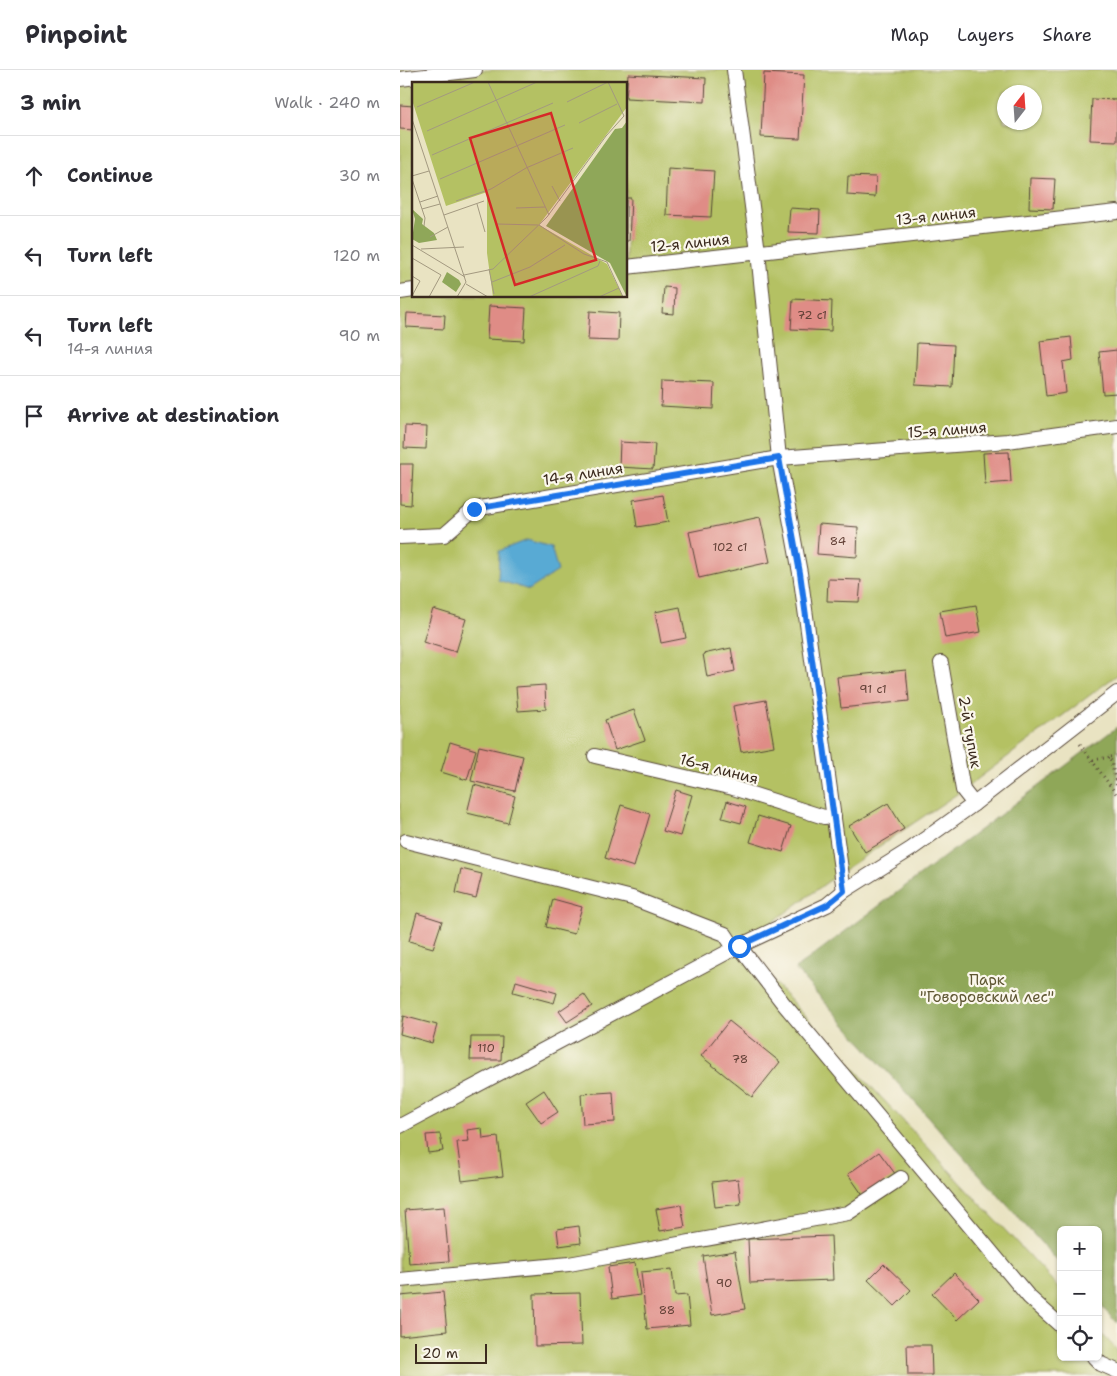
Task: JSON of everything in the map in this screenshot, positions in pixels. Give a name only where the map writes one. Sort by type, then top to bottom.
[{"type":"lane","points":[[400,79],[475,70]]},
{"type":"lane","points":[[734,70],[758,252],[779,458],[800,573],[844,891]]},
{"type":"lane","name":"13-я линия","points":[[758,252],[1117,212]]},
{"type":"lane","name":"12-я линия","points":[[628,267],[758,252]]},
{"type":"lane","name":"15-я линия","points":[[779,458],[1008,441],[1117,426]]},
{"type":"lane","name":"14-я линия","points":[[400,537],[444,535],[474,509],[779,458]]},
{"type":"lane","name":"2-й тупик","points":[[941,663],[963,790],[974,804]]},
{"type":"lane","points":[[400,1126],[737,948],[827,905],[844,891],[911,849],[974,804],[1117,693]]},
{"type":"lane","name":"16-я линия","points":[[595,756],[733,788],[824,818],[834,816]]},
{"type":"lane","points":[[406,841],[632,898],[725,934],[1029,1297],[1057,1322]]},
{"type":"lane","points":[[400,1280],[568,1264],[848,1213],[901,1178]]},
{"type":"lane","points":[[1099,1361],[1117,1371]]},
{"type":"path","points":[[1069,730],[1093,760],[1117,796]]},
{"type":"path","points":[[1093,760],[1117,756]]},
{"type":"path","points":[[1110,757],[1117,787]]},
{"type":"green space","points":[[400,70],[1117,70],[1117,675],[963,790],[841,872],[740,946],[1057,1286],[1057,1361],[1102,1361],[1102,1334],[1117,1350],[1117,1376],[400,1376]]},
{"type":"green space","name":"Парк \"Говоровский лес\"","points":[[1117,727],[1117,1323],[1102,1307],[1102,1226],[1057,1226],[1057,1261],[795,969]]},
{"type":"water","points":[[527,540],[551,547],[558,571],[529,590],[498,580],[499,551]]},
{"type":"building","points":[[764,73],[804,75],[800,139],[761,137]]},
{"type":"building","points":[[628,74],[706,78],[705,102],[628,98]]},
{"type":"building","points":[[1092,99],[1117,100],[1117,141],[1090,140]]},
{"type":"building","points":[[400,105],[412,106],[412,130],[400,129]]},
{"type":"building","points":[[668,168],[714,171],[711,217],[666,215]]},
{"type":"building","points":[[848,176],[876,177],[875,197],[847,195]]},
{"type":"building","points":[[1030,178],[1055,179],[1053,209],[1029,208]]},
{"type":"building","points":[[628,198],[631,198],[629,241]]},
{"type":"building","points":[[790,208],[820,210],[819,233],[788,232]]},
{"type":"building","points":[[664,287],[675,288],[674,314],[662,313]]},
{"type":"building","points":[[793,299],[832,301],[831,331],[791,329]]},
{"type":"building","points":[[489,306],[526,308],[524,341],[487,339]]},
{"type":"building","points":[[590,311],[619,313],[618,341],[588,340]]},
{"type":"building","points":[[407,313],[445,315],[444,329],[406,327]]},
{"type":"building","points":[[1071,337],[1073,360],[1063,362],[1066,393],[1046,396],[1040,341]]},
{"type":"building","points":[[917,343],[954,345],[952,387],[915,385]]},
{"type":"building","points":[[1117,350],[1117,393],[1103,394],[1099,352]]},
{"type":"building","points":[[662,381],[714,383],[713,409],[661,406]]},
{"type":"building","points":[[405,426],[427,427],[426,449],[404,448]]},
{"type":"building","points":[[620,442],[655,444],[653,469],[619,467]]},
{"type":"building","points":[[1009,452],[1011,482],[985,484],[983,453]]},
{"type":"building","points":[[400,464],[413,464],[411,505],[400,504]]},
{"type":"building","points":[[663,495],[668,522],[637,527],[633,500]]},
{"type":"building","points":[[760,517],[770,562],[699,578],[689,532]]},
{"type":"building","points":[[819,524],[858,527],[857,557],[817,554]]},
{"type":"building","points":[[828,579],[861,580],[859,602],[827,601]]},
{"type":"building","points":[[976,605],[981,632],[945,638],[940,611]]},
{"type":"building","points":[[680,607],[686,638],[661,643],[655,612]]},
{"type":"building","points":[[433,609],[466,619],[456,652],[423,642]]},
{"type":"building","points":[[731,648],[735,671],[707,677],[703,654]]},
{"type":"building","points":[[906,670],[909,701],[841,708],[837,677]]},
{"type":"building","points":[[545,685],[546,709],[518,711],[516,687]]},
{"type":"building","points":[[766,700],[774,746],[741,752],[733,706]]},
{"type":"building","points":[[634,710],[645,740],[615,750],[605,720]]},
{"type":"building","points":[[450,742],[476,750],[467,780],[441,772]]},
{"type":"building","points":[[479,746],[523,756],[515,791],[471,781]]},
{"type":"building","points":[[474,785],[515,796],[508,823],[467,813]]},
{"type":"building","points":[[676,790],[692,795],[680,836],[663,831]]},
{"type":"building","points":[[727,801],[746,807],[741,823],[722,818]]},
{"type":"building","points":[[888,803],[904,829],[865,852],[849,826]]},
{"type":"building","points":[[621,805],[650,814],[634,867],[605,858]]},
{"type":"building","points":[[758,816],[791,826],[783,852],[750,842]]},
{"type":"building","points":[[461,869],[482,874],[476,898],[456,893]]},
{"type":"building","points":[[553,899],[582,907],[574,934],[546,927]]},
{"type":"building","points":[[417,913],[442,921],[433,948],[409,941]]},
{"type":"building","points":[[516,981],[557,993],[554,1003],[513,992]]},
{"type":"building","points":[[584,994],[592,1006],[567,1022],[559,1011]]},
{"type":"building","points":[[403,1016],[437,1025],[432,1043],[400,1034]]},
{"type":"building","points":[[729,1021],[780,1062],[752,1097],[701,1056]]},
{"type":"building","points":[[471,1037],[502,1037],[501,1060],[470,1060]]},
{"type":"building","points":[[544,1090],[558,1112],[541,1123],[526,1102]]},
{"type":"building","points":[[613,1092],[615,1122],[583,1124],[581,1094]]},
{"type":"building","points":[[482,1128],[483,1139],[498,1137],[503,1176],[462,1181],[457,1142],[469,1141],[467,1130]]},
{"type":"building","points":[[440,1134],[443,1151],[428,1153],[426,1135]]},
{"type":"building","points":[[879,1152],[896,1175],[864,1197],[848,1174]]},
{"type":"building","points":[[738,1179],[741,1204],[715,1207],[712,1182]]},
{"type":"building","points":[[681,1205],[685,1227],[660,1231],[656,1209]]},
{"type":"building","points":[[444,1207],[449,1261],[409,1264],[405,1210]]},
{"type":"building","points":[[579,1226],[581,1243],[559,1246],[557,1229]]},
{"type":"building","points":[[831,1236],[833,1280],[750,1283],[748,1239]]},
{"type":"building","points":[[735,1251],[745,1309],[712,1315],[703,1256]]},
{"type":"building","points":[[635,1263],[640,1295],[612,1299],[608,1267]]},
{"type":"building","points":[[884,1264],[911,1290],[895,1306],[868,1280]]},
{"type":"building","points":[[672,1269],[675,1296],[687,1295],[690,1325],[647,1329],[641,1272]]},
{"type":"building","points":[[954,1273],[979,1299],[957,1320],[932,1294]]},
{"type":"building","points":[[443,1292],[447,1331],[400,1336],[400,1296]]},
{"type":"building","points":[[580,1293],[582,1345],[535,1346],[534,1294]]},
{"type":"building","points":[[907,1345],[931,1345],[932,1375],[908,1375]]},
{"type":"route","points":[[474,509],[779,458],[800,573],[844,891],[827,905],[739,946]]}]
